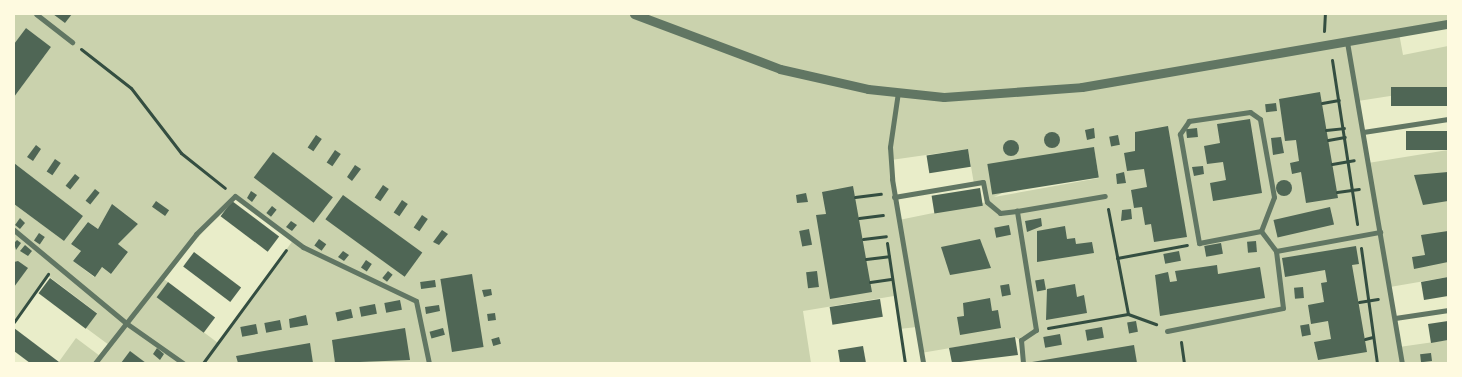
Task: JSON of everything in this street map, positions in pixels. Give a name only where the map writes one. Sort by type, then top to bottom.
[{"type":"street","points":[[36,14],[72,42]]},
{"type":"street","points":[[634,14],[780,70],[898,92],[968,97],[1036,93],[1448,24]]},
{"type":"street","points":[[1347,42],[1402,363]]},
{"type":"street","points":[[898,92],[890,147],[894,197],[923,363]]},
{"type":"street","points":[[1250,112],[1260,119],[1274,197],[1260,231],[1200,243],[1180,134],[1189,121],[1250,112]]},
{"type":"street","points":[[1363,132],[1448,119]]},
{"type":"street","points":[[894,197],[983,182],[987,202],[1000,213],[1105,196]]},
{"type":"street","points":[[95,363],[196,234],[235,196],[294,240],[416,301],[430,363]]},
{"type":"street","points":[[1017,211],[1036,330],[1021,340],[1023,363]]},
{"type":"street","points":[[14,230],[126,323],[183,363]]},
{"type":"street","points":[[1167,331],[1283,308],[1276,251],[1260,231]]},
{"type":"street","points":[[1276,251],[1380,232]]},
{"type":"street","points":[[1395,318],[1448,310]]},
{"type":"path","points":[[72,42],[131,88],[181,153],[235,196]]},
{"type":"path","points":[[1330,44],[1377,363]]},
{"type":"path","points":[[1322,103],[1338,100]]},
{"type":"path","points":[[1326,130],[1343,128]]},
{"type":"path","points":[[1328,140],[1344,138]]},
{"type":"path","points":[[1332,164],[1348,161]]},
{"type":"path","points":[[1337,192],[1352,190]]},
{"type":"path","points":[[855,197],[880,194]]},
{"type":"path","points":[[1105,196],[1128,314]]},
{"type":"path","points":[[859,218],[883,215]]},
{"type":"path","points":[[863,239],[886,236]]},
{"type":"path","points":[[203,363],[294,240]]},
{"type":"path","points":[[1118,258],[1200,243]]},
{"type":"path","points":[[866,259],[889,256]]},
{"type":"path","points":[[14,320],[56,263]]},
{"type":"path","points":[[870,282],[892,278]]},
{"type":"path","points":[[1359,302],[1368,300]]},
{"type":"path","points":[[1036,330],[1128,314],[1181,339],[1184,363]]},
{"type":"path","points":[[1365,338],[1373,337]]},
{"type":"green space","points":[[14,14],[1448,14],[1448,24],[1399,33],[1403,55],[1448,46],[1448,87],[1358,101],[1368,163],[1448,150],[1448,277],[1390,287],[1399,347],[1448,340],[1448,363],[1023,363],[1020,340],[1015,337],[921,353],[917,327],[899,329],[894,296],[803,311],[811,363],[58,363],[76,338],[100,356],[109,345],[86,328],[97,313],[47,275],[14,322],[14,204],[64,241],[83,216],[14,163],[14,97],[51,47],[26,28],[14,44]],"holes":[[[1094,148],[1099,178],[994,197]],[[968,149],[974,184],[983,182],[987,202],[899,220],[891,160]],[[235,196],[294,239],[218,343],[157,297],[168,282],[162,278]],[[112,205],[138,224],[118,244],[128,252],[111,274],[102,267],[94,277],[73,261],[81,251],[71,244],[88,222],[98,229]]]},
{"type":"building","points":[[53,14],[72,14],[65,23]]},
{"type":"building","points":[[26,28],[51,47],[14,97],[14,44]]},
{"type":"building","points":[[1391,87],[1448,87],[1448,106],[1391,106]]},
{"type":"building","points":[[1320,92],[1338,198],[1306,203],[1301,172],[1292,174],[1290,163],[1299,161],[1296,140],[1285,141],[1279,99]]},
{"type":"building","points":[[1276,103],[1277,111],[1266,112],[1265,104]]},
{"type":"building","points":[[1250,119],[1262,193],[1213,201],[1210,183],[1226,180],[1223,162],[1207,164],[1204,146],[1220,143],[1217,124]]},
{"type":"building","points":[[1168,126],[1187,237],[1154,242],[1151,224],[1145,225],[1142,207],[1134,208],[1131,190],[1147,187],[1144,169],[1127,171],[1124,153],[1135,151],[1135,132]]},
{"type":"building","points":[[1094,128],[1095,138],[1087,140],[1085,130]]},
{"type":"building","points":[[1197,128],[1198,137],[1187,138],[1186,129]]},
{"type":"building","points":[[1406,131],[1448,131],[1448,150],[1406,150]]},
{"type":"building","points":[[1052,132],[1060,140],[1052,148],[1044,140]]},
{"type":"building","points":[[316,135],[322,139],[313,151],[308,147]]},
{"type":"building","points":[[1118,135],[1120,145],[1111,147],[1109,137]]},
{"type":"building","points":[[1281,137],[1284,153],[1273,155],[1271,138]]},
{"type":"building","points":[[1011,140],[1019,148],[1011,156],[1003,148]]},
{"type":"building","points":[[36,145],[41,149],[33,161],[27,157]]},
{"type":"building","points":[[1094,147],[1099,178],[992,195],[987,164]]},
{"type":"building","points":[[968,149],[971,167],[929,173],[927,156]]},
{"type":"building","points":[[335,150],[341,154],[332,166],[327,162]]},
{"type":"building","points":[[273,152],[333,197],[314,223],[254,178]]},
{"type":"building","points":[[55,159],[61,163],[52,175],[47,171]]},
{"type":"building","points":[[14,163],[83,216],[64,241],[14,204]]},
{"type":"building","points":[[355,165],[361,169],[352,181],[347,177]]},
{"type":"building","points":[[1203,166],[1204,174],[1194,176],[1192,167]]},
{"type":"building","points":[[1124,172],[1126,183],[1117,184],[1116,174]]},
{"type":"building","points":[[1448,172],[1448,201],[1423,205],[1414,175]]},
{"type":"building","points":[[75,174],[80,178],[70,189],[66,186]]},
{"type":"building","points":[[1284,180],[1292,188],[1284,196],[1276,188]]},
{"type":"building","points":[[383,185],[389,189],[380,201],[375,197]]},
{"type":"building","points":[[853,186],[872,292],[830,299],[816,215],[826,214],[822,192]]},
{"type":"building","points":[[980,188],[983,206],[934,213],[932,196]]},
{"type":"building","points":[[95,189],[100,193],[90,204],[86,201]]},
{"type":"building","points":[[251,191],[257,195],[252,202],[247,198]]},
{"type":"building","points":[[806,193],[808,202],[797,203],[796,195]]},
{"type":"building","points":[[343,195],[422,253],[405,277],[325,219]]},
{"type":"building","points":[[402,200],[408,204],[399,216],[394,212]]},
{"type":"building","points":[[156,201],[169,210],[165,216],[152,207]]},
{"type":"building","points":[[232,201],[279,237],[268,252],[221,216]]},
{"type":"building","points":[[112,204],[138,224],[118,244],[128,252],[111,274],[102,267],[95,277],[73,261],[81,251],[71,244],[88,222],[98,229]]},
{"type":"building","points":[[272,206],[277,210],[271,217],[266,213]]},
{"type":"building","points":[[1330,207],[1334,225],[1278,238],[1273,220]]},
{"type":"building","points":[[1131,209],[1132,219],[1121,221],[1122,210]]},
{"type":"building","points":[[422,215],[428,219],[419,231],[414,227]]},
{"type":"building","points":[[20,218],[25,223],[20,229],[15,225]]},
{"type":"building","points":[[1041,218],[1042,226],[1027,232],[1025,221]]},
{"type":"building","points":[[291,221],[297,225],[292,231],[286,227]]},
{"type":"building","points":[[1009,225],[1011,235],[996,238],[994,228]]},
{"type":"building","points":[[1065,226],[1067,239],[1075,238],[1076,244],[1092,242],[1094,253],[1037,262],[1037,231]]},
{"type":"building","points":[[809,229],[812,245],[802,247],[799,231]]},
{"type":"building","points":[[442,230],[448,234],[439,245],[433,242]]},
{"type":"building","points":[[1448,231],[1448,262],[1414,269],[1412,257],[1425,255],[1421,235]]},
{"type":"building","points":[[39,233],[45,237],[40,244],[34,240]]},
{"type":"building","points":[[319,239],[326,244],[322,251],[314,245]]},
{"type":"building","points":[[980,239],[991,268],[950,275],[941,247]]},
{"type":"building","points":[[17,240],[21,243],[16,250],[14,243]]},
{"type":"building","points":[[1256,241],[1257,252],[1248,253],[1247,242]]},
{"type":"building","points":[[1221,243],[1223,254],[1206,257],[1204,246]]},
{"type":"building","points":[[25,245],[32,251],[28,256],[20,251]]},
{"type":"building","points":[[1356,246],[1359,264],[1352,265],[1367,352],[1318,360],[1314,342],[1331,339],[1328,321],[1311,324],[1308,305],[1324,302],[1321,283],[1327,282],[1325,270],[1285,277],[1282,258]]},
{"type":"building","points":[[343,251],[349,255],[344,261],[338,257]]},
{"type":"building","points":[[1179,251],[1181,261],[1165,264],[1163,254]]},
{"type":"building","points":[[194,252],[241,288],[230,302],[183,266]]},
{"type":"building","points":[[366,260],[372,264],[367,271],[361,267]]},
{"type":"building","points":[[18,261],[28,268],[14,287],[14,262]]},
{"type":"building","points":[[1217,265],[1218,274],[1260,267],[1265,298],[1160,316],[1155,275],[1168,272],[1170,282],[1177,281],[1175,271]]},
{"type":"building","points":[[388,271],[393,275],[387,282],[382,278]]},
{"type":"building","points":[[817,271],[819,287],[808,288],[806,272]]},
{"type":"building","points":[[472,274],[484,347],[452,352],[440,279]]},
{"type":"building","points":[[1448,277],[1448,296],[1424,300],[1421,282]]},
{"type":"building","points":[[50,278],[97,314],[86,329],[39,293]]},
{"type":"building","points":[[1044,279],[1046,290],[1037,291],[1035,281]]},
{"type":"building","points":[[435,280],[436,287],[421,289],[420,282]]},
{"type":"building","points":[[168,282],[215,318],[204,333],[157,297]]},
{"type":"building","points":[[1009,284],[1011,295],[1002,296],[1000,286]]},
{"type":"building","points":[[1075,284],[1077,297],[1084,295],[1087,313],[1046,320],[1047,289]]},
{"type":"building","points":[[1303,287],[1304,298],[1295,299],[1294,288]]},
{"type":"building","points":[[491,289],[492,295],[484,297],[482,290]]},
{"type":"building","points":[[990,298],[992,311],[998,310],[1001,328],[960,335],[957,317],[964,316],[963,303]]},
{"type":"building","points":[[880,299],[883,317],[832,325],[830,307]]},
{"type":"building","points":[[400,300],[402,310],[386,313],[384,303]]},
{"type":"building","points":[[375,304],[377,314],[361,317],[359,307]]},
{"type":"building","points":[[439,305],[440,311],[426,314],[425,307]]},
{"type":"building","points":[[351,309],[353,318],[337,321],[335,313]]},
{"type":"building","points":[[495,313],[496,320],[488,321],[487,314]]},
{"type":"building","points":[[306,315],[308,325],[290,328],[289,319]]},
{"type":"building","points":[[280,320],[282,330],[266,333],[264,323]]},
{"type":"building","points":[[1136,321],[1138,332],[1129,333],[1127,323]]},
{"type":"building","points":[[1448,321],[1448,340],[1431,343],[1428,324]]},
{"type":"building","points":[[256,324],[258,334],[242,337],[240,327]]},
{"type":"building","points":[[1309,324],[1311,335],[1302,336],[1300,326]]},
{"type":"building","points":[[1102,327],[1104,338],[1087,341],[1085,330]]},
{"type":"building","points":[[14,328],[59,362],[30,363],[14,351]]},
{"type":"building","points":[[405,328],[410,360],[335,363],[332,340]]},
{"type":"building","points":[[443,328],[445,335],[431,339],[430,332]]},
{"type":"building","points":[[1060,334],[1062,345],[1045,348],[1043,337]]},
{"type":"building","points":[[499,337],[501,344],[493,346],[491,339]]},
{"type":"building","points":[[1015,337],[1018,355],[952,363],[949,348]]},
{"type":"building","points":[[310,343],[313,363],[238,363],[236,356]]},
{"type":"building","points":[[1134,345],[1137,363],[1032,363],[1032,362]]},
{"type":"building","points":[[863,346],[866,363],[840,363],[838,350]]},
{"type":"building","points":[[157,348],[164,354],[160,360],[153,354]]},
{"type":"building","points":[[130,351],[146,363],[121,363]]},
{"type":"building","points":[[1431,353],[1432,361],[1421,362],[1420,354]]}]
